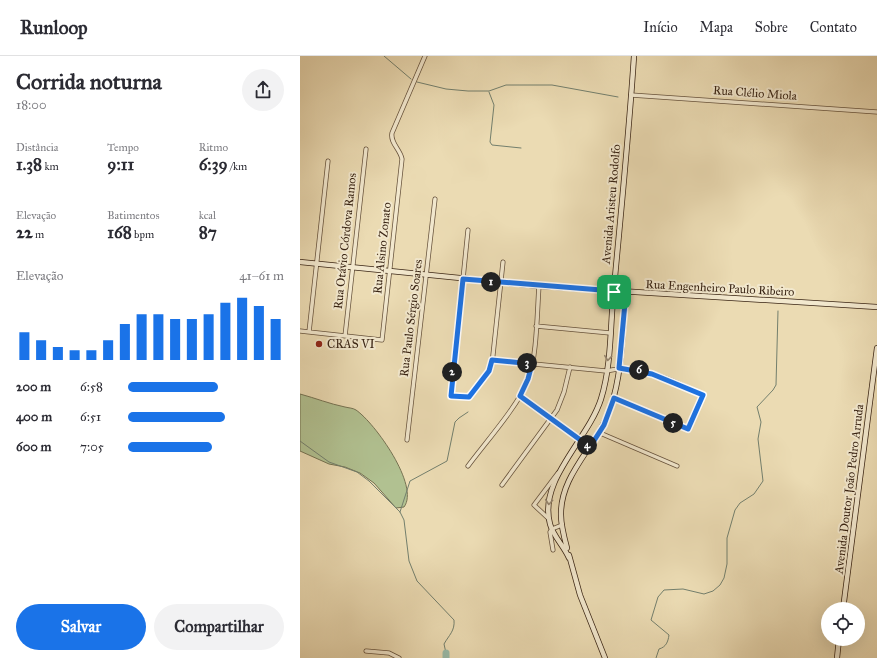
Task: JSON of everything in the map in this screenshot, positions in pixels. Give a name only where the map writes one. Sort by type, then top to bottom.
[{"type":"street","name":"Rua Alsino Zonato","points":[[345,336],[382,340],[402,158],[392,140],[392,133],[425,56]]},
{"type":"street","name":"Avenida Aristeu Rodolfo","points":[[570,558],[552,529],[549,520],[549,505],[552,487],[561,468],[581,440],[601,399],[606,371],[614,292],[634,56]]},
{"type":"street","name":"Rua Clélio Miola","points":[[631,95],[877,112]]},
{"type":"street","name":"Rua Otávio Córdova Ramos","points":[[345,336],[366,149]]},
{"type":"street","points":[[309,332],[328,161]]},
{"type":"street","name":"Rua Paulo Sérgio Soares","points":[[407,440],[435,198]]},
{"type":"street","points":[[468,230],[450,395],[469,397],[489,371],[492,360],[503,262]]},
{"type":"street","name":"Rua Engenheiro Paulo Ribeiro","points":[[300,262],[501,283],[614,292],[877,306]]},
{"type":"street","points":[[468,466],[520,396],[528,379],[532,364],[539,286]]},
{"type":"street","points":[[605,658],[580,595],[562,525],[561,507],[564,492],[570,477],[600,433],[614,398],[619,368],[626,292]]},
{"type":"street","points":[[536,326],[610,333]]},
{"type":"street","points":[[300,331],[345,336]]},
{"type":"street","name":"Avenida Doutor João Pedro Arruda","points":[[844,602],[877,348]]},
{"type":"street","points":[[492,360],[606,371],[619,368],[652,374],[703,395],[688,429],[614,398]]},
{"type":"street","points":[[502,485],[551,418],[561,401],[570,367]]},
{"type":"street","points":[[520,396],[590,447]]},
{"type":"street","points":[[600,433],[677,466]]},
{"type":"street","points":[[549,520],[534,505],[561,468]]},
{"type":"street","points":[[553,550],[550,534],[552,529],[562,525]]},
{"type":"street","points":[[837,658],[839,646]]},
{"type":"street","points":[[366,651],[389,654],[399,658]]},
{"type":"green space","points":[[300,394],[354,409],[364,417],[384,441],[401,471],[406,485],[407,497],[404,507],[396,508],[374,483],[360,473],[345,467],[329,464],[300,451]]},
{"type":"waterway","points":[[384,56],[411,79]]},
{"type":"waterway","points":[[417,82],[446,89],[468,91],[489,91],[506,85],[552,85],[618,97]]},
{"type":"waterway","points":[[489,92],[494,105],[490,142],[492,145],[521,148]]},
{"type":"waterway","points":[[656,658],[659,649],[666,644],[669,635],[651,620],[658,597],[664,590],[683,589],[704,594],[713,591],[720,585],[724,578],[727,564],[727,538],[735,510],[740,503],[754,494],[763,481],[758,439],[761,422],[757,407],[776,385],[778,311]]},
{"type":"waterway","points":[[400,512],[410,481],[447,461],[455,422],[468,412]]},
{"type":"waterway","points":[[300,441],[329,462],[357,472],[369,481],[400,512],[404,520],[409,561],[417,581],[454,620],[453,630],[444,644],[446,653]]},
{"type":"waterway","points":[[446,653],[446,658]]},
{"type":"place","name":"CRAS VI","points":[[319,344]]},
{"type":"route","points":[[463,279],[614,292],[626,292],[619,368],[652,374],[703,395],[688,429],[614,398],[604,425],[590,447],[520,396],[528,379],[532,364],[492,360],[489,371],[469,397],[466,398],[450,395],[463,279]]}]
